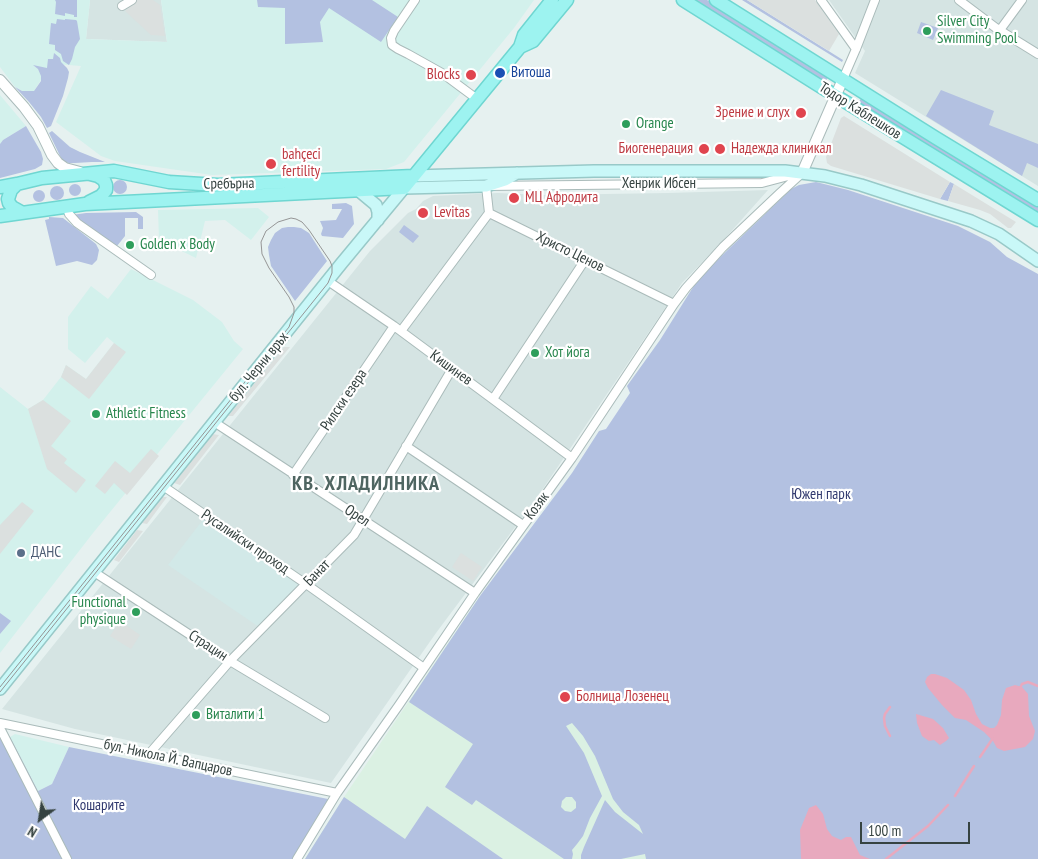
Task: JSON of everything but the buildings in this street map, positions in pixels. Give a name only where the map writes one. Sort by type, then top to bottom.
[{"type":"main road","name":"бул. Черни връх","points":[[0,689],[413,176],[520,47],[524,35],[552,0]]},
{"type":"main road","name":"бул. Черни връх","points":[[520,47],[533,41],[567,0]]},
{"type":"main road","name":"Тодор Каблешков","points":[[683,0],[835,96],[1038,220]]},
{"type":"main road","name":"Тодор Каблешков","points":[[716,0],[1038,200]]},
{"type":"main road","name":"Хенрик Ибсен","points":[[413,176],[594,171],[753,170],[785,171],[825,176],[861,184],[971,221],[999,234],[1038,261]]},
{"type":"main road","name":"Сребърна","points":[[85,173],[114,171],[169,182],[218,185],[413,176]]},
{"type":"main road","points":[[0,187],[42,178],[85,173],[101,177],[106,185],[105,192],[102,196],[85,204]]},
{"type":"main road","name":"Хенрик Ибсен","points":[[404,188],[486,186],[505,180],[517,173]]},
{"type":"main road","points":[[17,184],[11,190],[8,203],[21,212]]},
{"type":"main road","name":"Сребърна","points":[[0,216],[85,204],[404,188]]},
{"type":"main road","points":[[358,190],[376,205],[378,208],[378,220]]},
{"type":"street","points":[[122,6],[132,0]]},
{"type":"street","points":[[415,0],[394,31],[391,38],[392,45],[442,73],[477,99]]},
{"type":"street","points":[[821,0],[856,49]]},
{"type":"street","points":[[802,173],[843,80],[875,0]]},
{"type":"street","points":[[959,0],[1000,30],[1038,54]]},
{"type":"street","points":[[1000,30],[1022,0]]},
{"type":"street","name":"Сребърна","points":[[0,80],[38,126],[52,155],[58,162],[65,168],[85,173]]},
{"type":"street","points":[[42,178],[51,168],[52,155]]},
{"type":"street","name":"Хенрик Ибсен","points":[[486,186],[762,183],[802,173]]},
{"type":"street","name":"Козяк","points":[[297,859],[337,793],[475,593],[572,458],[674,304],[723,247],[802,173]]},
{"type":"street","points":[[486,186],[489,212]]},
{"type":"street","points":[[66,206],[69,214],[77,223],[151,275]]},
{"type":"street","name":"Христо Ценов","points":[[489,212],[674,304]]},
{"type":"street","name":"Рилски езера","points":[[294,474],[398,329],[489,212]]},
{"type":"street","points":[[493,399],[585,260]]},
{"type":"street","name":"Кишинев","points":[[328,281],[398,329],[572,458]]},
{"type":"street","name":"Банат","points":[[149,754],[230,661],[354,535],[452,369]]},
{"type":"street","name":"Орел","points":[[214,422],[475,593]]},
{"type":"street","points":[[406,446],[523,525]]},
{"type":"street","name":"Русалийски проход","points":[[163,486],[424,668]]},
{"type":"street","name":"Страцин","points":[[94,572],[230,661],[324,718]]},
{"type":"street","name":"бул. Никола Й. Вапцаров","points":[[0,723],[337,793]]},
{"type":"street","points":[[0,728],[67,859]]},
{"type":"shaded area","points":[[0,0],[90,0],[86,39],[167,42],[161,0],[534,0],[514,28],[404,162],[386,169],[212,175],[115,161],[101,156],[56,122],[81,66],[56,64],[41,76],[41,80],[34,91],[22,91],[15,87],[0,67]]},
{"type":"shaded area","points":[[90,0],[161,0],[167,42],[86,39]]},
{"type":"shaded area","points":[[137,0],[153,0],[160,5],[165,36],[151,35],[125,11]]},
{"type":"shaded area","points":[[747,0],[815,0],[839,34],[829,51]]},
{"type":"shaded area","points":[[829,0],[1038,0],[1038,186],[855,73],[865,51]]},
{"type":"shaded area","points":[[0,95],[26,126],[3,140],[0,144]]},
{"type":"shaded area","points":[[844,116],[950,182],[940,199],[831,166],[827,163],[826,157],[841,118]]},
{"type":"shaded area","points":[[954,184],[1016,222],[1011,228],[1008,228],[990,214],[948,201]]},
{"type":"shaded area","points":[[768,190],[682,283],[536,499],[436,633],[331,783],[75,729],[2,709],[370,251],[408,213],[416,209],[423,201],[433,196],[498,193],[542,195]]},
{"type":"shaded area","points":[[258,208],[269,217],[251,240],[225,220],[205,221],[196,258],[159,240],[158,210]]},
{"type":"shaded area","points":[[131,269],[193,300],[222,322],[234,341],[243,349],[93,533],[0,653],[0,387],[28,409],[43,400],[61,377],[66,365],[86,379],[114,343],[107,337],[85,363],[68,349],[68,317],[91,286],[108,299]]},
{"type":"shaded area","points":[[114,343],[126,352],[89,399],[61,377],[66,365],[86,379]]},
{"type":"shaded area","points":[[284,347],[290,347],[233,416],[228,416]]},
{"type":"shaded area","points":[[43,400],[71,421],[51,446],[67,459],[64,463],[86,480],[76,493],[47,469],[28,409]]},
{"type":"shaded area","points":[[212,434],[219,435],[180,485],[174,483]]},
{"type":"shaded area","points":[[151,449],[159,456],[127,495],[114,483],[105,494],[95,486],[115,461],[130,473]]},
{"type":"shaded area","points":[[162,497],[167,497],[147,524],[142,523]]},
{"type":"shaded area","points":[[22,502],[34,511],[0,554],[0,525]]},
{"type":"shaded area","points":[[205,517],[303,584],[259,627],[168,565]]},
{"type":"shaded area","points":[[137,530],[143,531],[119,562],[114,560]]},
{"type":"shaded area","points":[[461,553],[482,567],[473,581],[452,567]]},
{"type":"shaded area","name":"Болница Лозенец","points":[[480,596],[697,859],[305,859],[344,797]]},
{"type":"shaded area","points":[[120,621],[140,635],[131,649],[110,636]]},
{"type":"shaded area","points":[[931,674],[947,678],[964,690],[971,700],[982,724],[990,728],[994,728],[997,725],[1001,715],[1002,700],[1006,688],[1015,685],[1022,687],[1028,694],[1029,716],[1035,731],[1033,739],[1025,747],[1004,751],[997,748],[984,732],[966,720],[955,718],[942,705],[925,682]]},
{"type":"shaded area","points":[[916,714],[933,719],[943,728],[949,738],[940,745],[934,740],[929,741],[922,736]]},
{"type":"shaded area","points":[[15,734],[69,747],[52,784],[38,791],[10,737]]},
{"type":"shaded area","points":[[816,805],[823,814],[827,829],[832,836],[841,840],[851,837],[860,855],[870,859],[801,859],[800,830],[809,808]]},
{"type":"green space","points":[[55,0],[77,0],[77,17],[65,13],[65,16],[55,14]]},
{"type":"green space","points":[[257,0],[372,0],[398,17],[381,42],[329,8],[320,22],[323,42],[285,44],[285,8],[258,7]]},
{"type":"green space","points":[[693,0],[707,0],[829,76],[825,82]]},
{"type":"green space","points":[[742,0],[747,0],[843,60],[842,62]]},
{"type":"green space","points":[[57,19],[77,21],[80,39],[69,65],[63,61],[61,54],[55,50],[55,45],[49,44],[51,23],[56,24]]},
{"type":"green space","name":"Silver City Swimming Pool","points":[[921,22],[938,28],[933,40],[917,33]]},
{"type":"green space","points":[[54,53],[60,58],[69,72],[63,96],[51,126],[47,128],[41,117],[15,87],[22,91],[34,91],[41,81],[41,76],[38,69],[33,65],[47,68],[48,59],[53,59]]},
{"type":"green space","points":[[941,90],[994,111],[989,125],[1038,144],[1038,168],[1027,163],[1022,176],[926,116]]},
{"type":"green space","points":[[862,97],[1038,206],[1038,216],[858,103]]},
{"type":"green space","points":[[26,126],[41,152],[42,165],[35,169],[0,178],[0,144],[3,140]]},
{"type":"green space","points":[[52,131],[70,147],[105,162],[65,162],[61,158],[49,133]]},
{"type":"green space","points":[[117,180],[123,180],[127,187],[123,194],[117,194],[113,190],[113,184]]},
{"type":"green space","name":"Южен парк","points":[[816,182],[848,190],[958,226],[990,242],[1007,257],[1038,274],[1038,859],[646,859],[645,854],[621,859],[581,859],[584,847],[605,800],[615,812],[643,834],[639,825],[623,812],[613,799],[595,756],[583,736],[572,723],[566,726],[584,753],[602,796],[583,836],[572,850],[572,859],[564,859],[476,800],[472,805],[445,787],[473,744],[409,702],[480,596],[572,473],[599,431],[606,429],[630,393],[627,386],[660,340],[695,284],[709,268],[791,189],[799,185]],"holes":[[[566,797],[572,797],[576,802],[576,808],[571,812],[565,811],[561,807],[562,801]]]},
{"type":"green space","points":[[950,182],[954,184],[948,201],[940,199]]},
{"type":"green space","points":[[75,184],[81,190],[75,196],[69,190]]},
{"type":"green space","points":[[57,186],[62,188],[64,193],[62,198],[57,200],[52,198],[50,193],[52,188]]},
{"type":"green space","points":[[39,190],[45,196],[39,202],[33,196]]},
{"type":"green space","points":[[346,203],[352,206],[354,224],[343,238],[322,236],[323,228],[320,221],[336,220],[342,209],[332,209],[332,204]]},
{"type":"green space","points":[[136,212],[143,217],[143,229],[138,229],[138,218],[125,218],[125,236],[117,246],[72,215],[86,213]]},
{"type":"green space","points":[[49,217],[63,218],[96,244],[99,250],[97,260],[92,265],[77,261],[56,266],[45,220],[49,219]]},
{"type":"green space","points":[[404,225],[419,236],[413,243],[399,232]]},
{"type":"green space","points":[[282,228],[301,228],[309,233],[327,261],[295,301],[271,266],[268,247],[275,233]]},
{"type":"green space","points":[[0,613],[11,621],[0,634]]},
{"type":"green space","name":"Кошарите","points":[[0,735],[10,737],[38,791],[52,784],[69,747],[328,799],[293,859],[0,859]]},
{"type":"green space","points":[[344,797],[405,839],[427,806],[503,859],[305,859]]},
{"type":"waterway","points":[[1020,688],[1022,684],[1028,682],[1038,686]]},
{"type":"waterway","points":[[890,707],[884,718],[885,726],[890,736]]},
{"type":"waterway","points":[[980,757],[993,738]]},
{"type":"waterway","points":[[955,796],[974,766]]},
{"type":"waterway","points":[[886,859],[928,826],[948,805]]},
{"type":"tram line","points":[[0,687],[289,327],[294,307],[269,268],[262,254],[261,242],[266,231],[278,222],[291,218],[302,222],[330,261],[332,273],[328,283],[0,692]]},
{"type":"place","name":"Silver City Swimming Pool","points":[[927,31]]},
{"type":"place","name":"Витоша","points":[[500,73]]},
{"type":"place","name":"Blocks","points":[[471,75]]},
{"type":"place","name":"Зрение и слух","points":[[801,113]]},
{"type":"place","name":"Orange","points":[[626,124]]},
{"type":"place","name":"Биогенерация","points":[[704,149]]},
{"type":"place","name":"Надежда клиникал","points":[[720,149]]},
{"type":"place","name":"bahçeci fertility","points":[[271,164]]},
{"type":"place","name":"МЦ Афродита","points":[[514,198]]},
{"type":"place","name":"Levitas","points":[[423,213]]},
{"type":"place","name":"Golden x Body","points":[[130,245]]},
{"type":"place","name":"Хот йога","points":[[535,353]]},
{"type":"place","name":"Athletic Fitness","points":[[96,414]]},
{"type":"place","name":"ДАНС","points":[[21,553]]},
{"type":"place","name":"Functional physique","points":[[136,612]]},
{"type":"place","name":"Болница Лозенец","points":[[565,697]]},
{"type":"place","name":"Виталити 1","points":[[196,715]]},
{"type":"district","name":"КВ. ХЛАДИЛНИКА","points":[[366,484]]}]
